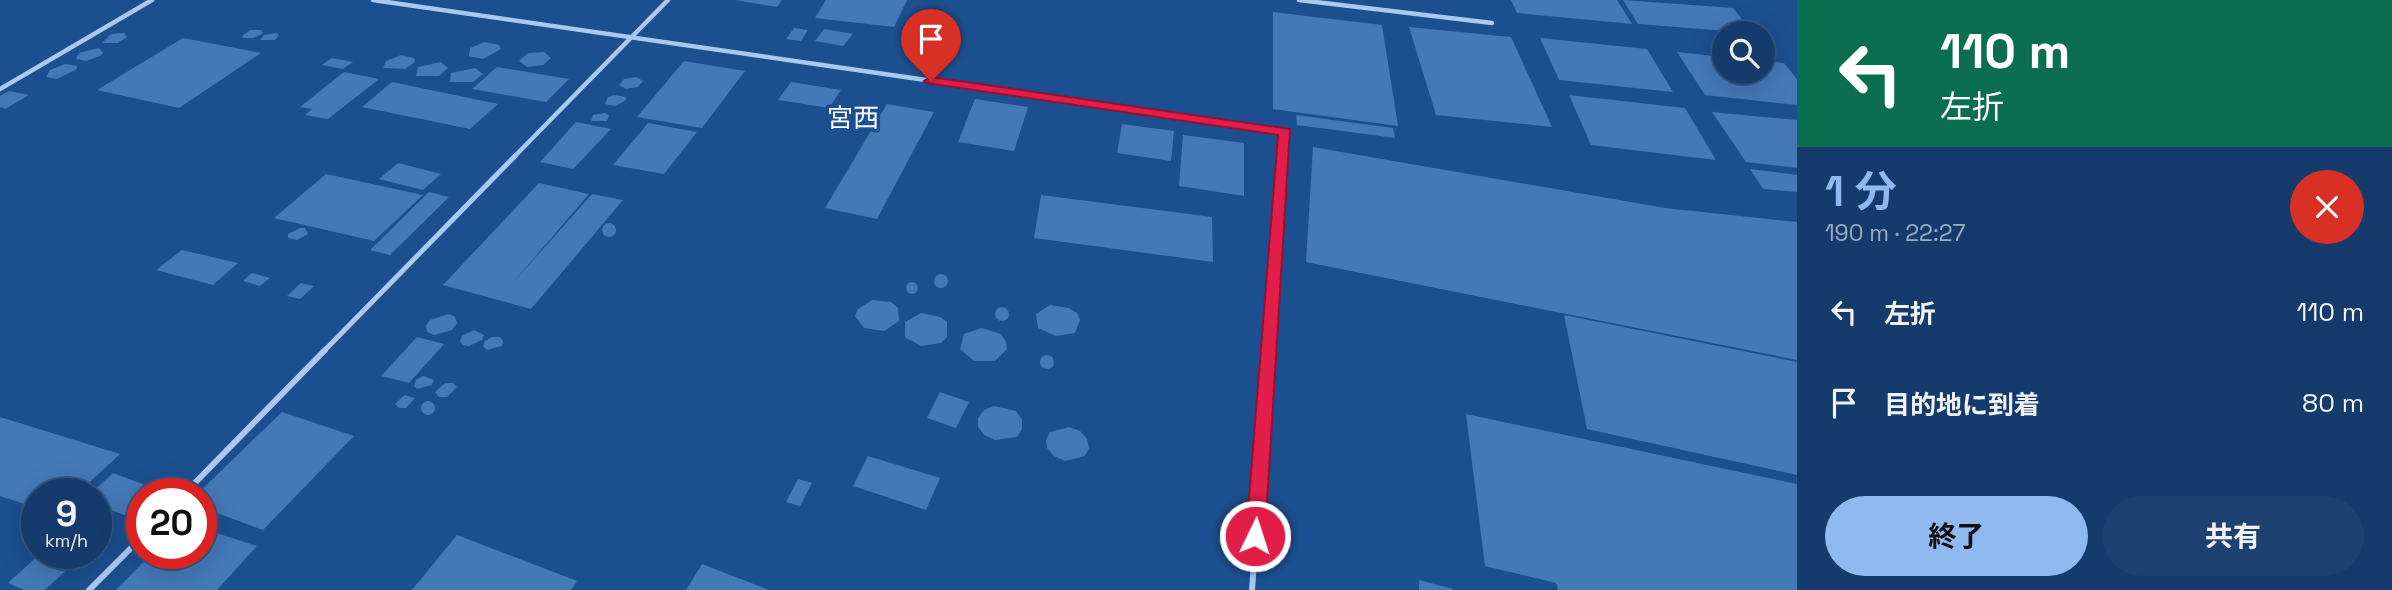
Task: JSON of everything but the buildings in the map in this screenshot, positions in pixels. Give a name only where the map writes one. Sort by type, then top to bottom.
[{"type":"lane","points":[[0,89],[152,0]]},
{"type":"lane","points":[[373,0],[1285,132],[1252,590]]},
{"type":"lane","points":[[200,478],[668,0]]},
{"type":"lane","points":[[1300,0],[1492,23]]},
{"type":"lane","points":[[89,590],[126,553]]},
{"type":"district","name":"宮西","points":[[853,118]]},
{"type":"route","points":[[931,81],[1285,132],[1255,536]]}]
